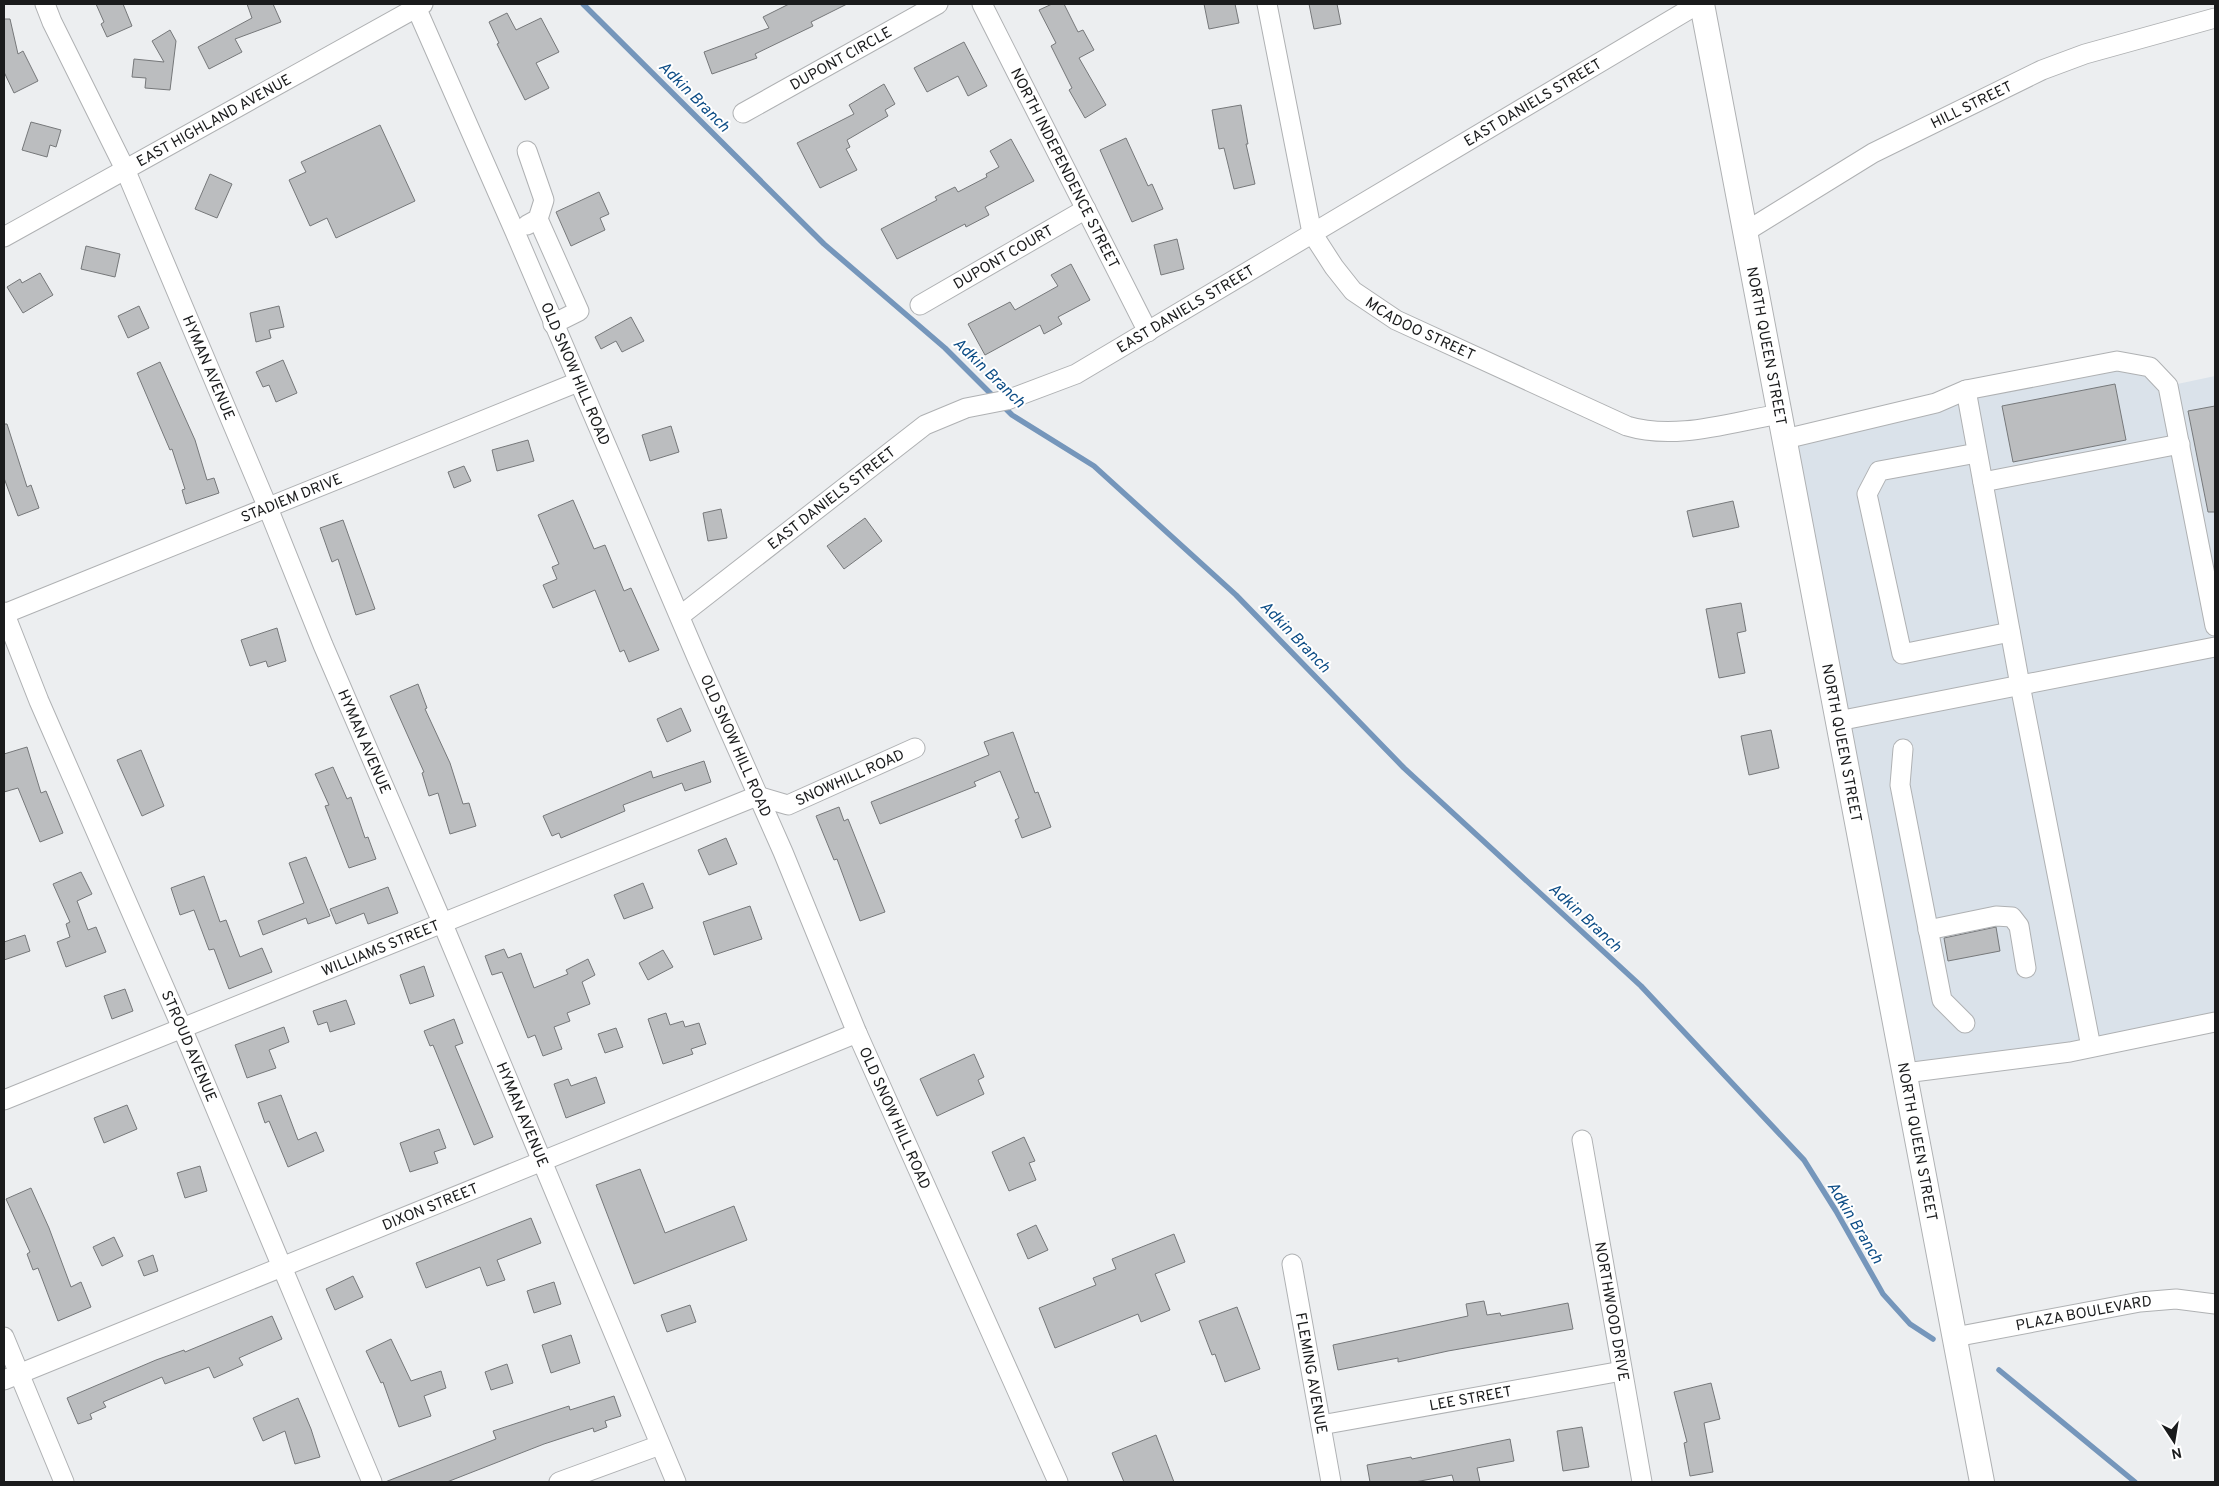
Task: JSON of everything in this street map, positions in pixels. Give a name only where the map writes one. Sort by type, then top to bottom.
[{"type":"main road","name":"NORTH QUEEN STREET","points":[[1702,4],[1982,1482]]},
{"type":"street","name":"HYMAN AVENUE","points":[[45,4],[52,22],[125,170],[268,508],[326,654],[442,922],[676,1482]]},
{"type":"street","name":"DUPONT CIRCLE","points":[[743,113],[938,4]]},
{"type":"street","name":"NORTH INDEPENDENCE STREET","points":[[982,4],[1148,332]]},
{"type":"street","name":"MCADOO STREET","points":[[1267,4],[1312,233],[1334,268],[1353,290],[1396,320],[1627,426],[1663,433],[1780,414]]},
{"type":"street","name":"EAST DANIELS STREET","points":[[680,616],[924,425],[966,408],[1007,400],[1076,374],[1698,4]]},
{"type":"street","name":"EAST HIGHLAND AVENUE","points":[[4,237],[420,6]]},
{"type":"street","name":"OLD SNOW HILL ROAD","points":[[420,6],[553,324],[783,852],[857,1033],[1058,1482]]},
{"type":"street","name":"HILL STREET","points":[[1744,232],[1873,154],[2042,70],[2085,54],[2215,18]]},
{"type":"street","points":[[527,151],[544,200],[538,219],[580,311],[553,324]]},
{"type":"street","name":"DUPONT COURT","points":[[920,305],[1086,209]]},
{"type":"street","points":[[515,232],[538,219]]},
{"type":"street","points":[[1785,440],[1936,403],[1966,390],[2117,360],[2150,368],[2168,386],[2215,626]]},
{"type":"street","name":"STADIEM DRIVE","points":[[4,613],[578,382]]},
{"type":"street","points":[[1966,390],[2020,685],[2091,1047]]},
{"type":"street","points":[[1983,482],[2180,444]]},
{"type":"street","points":[[1977,453],[1879,471],[1867,494],[1902,654],[2010,632]]},
{"type":"street","name":"STROUD AVENUE","points":[[4,613],[39,701],[182,1028],[280,1267],[372,1482]]},
{"type":"street","points":[[1838,720],[2215,647]]},
{"type":"street","name":"SNOWHILL ROAD","points":[[757,796],[788,804],[915,748]]},
{"type":"street","points":[[1903,748],[1900,785],[1942,1000],[1965,1024]]},
{"type":"street","name":"WILLIAMS STREET","points":[[4,1100],[757,796]]},
{"type":"street","points":[[1928,930],[1996,916],[2012,917],[2019,926],[2026,968]]},
{"type":"street","points":[[1905,1073],[2091,1047],[2215,1022]]},
{"type":"street","name":"DIXON STREET","points":[[11,1377],[857,1033]]},
{"type":"street","name":"NORTHWOOD DRIVE","points":[[1582,1140],[1642,1482]]},
{"type":"street","name":"FLEMING AVENUE","points":[[1292,1264],[1331,1482]]},
{"type":"street","name":"PLAZA BOULEVARD","points":[[1955,1337],[2140,1302],[2176,1299],[2204,1301],[2215,1304]]},
{"type":"street","points":[[4,1337],[11,1377],[64,1482]]},
{"type":"street","name":"LEE STREET","points":[[1321,1425],[1622,1371]]},
{"type":"street","points":[[558,1482],[660,1445]]},
{"type":"shaded area","points":[[2117,361],[2168,386],[2215,376],[2215,1022],[1905,1073],[1785,439]]},
{"type":"building","points":[[96,4],[123,4],[132,26],[107,37],[101,24],[104,22]]},
{"type":"building","points":[[247,4],[273,4],[281,22],[235,39],[242,52],[209,69],[198,47],[252,18]]},
{"type":"building","points":[[789,4],[847,4],[811,22],[813,26],[755,54],[757,58],[712,74],[704,52],[769,28],[763,17]]},
{"type":"building","points":[[1052,4],[1064,4],[1078,32],[1083,30],[1094,50],[1079,58],[1106,105],[1085,118],[1069,90],[1072,88],[1051,46],[1056,43],[1039,10]]},
{"type":"building","points":[[1204,4],[1235,4],[1239,23],[1209,29]]},
{"type":"building","points":[[1309,4],[1337,4],[1341,24],[1314,29]]},
{"type":"building","points":[[507,13],[516,30],[541,18],[559,52],[536,63],[549,88],[525,100],[497,44],[499,43],[489,22]]},
{"type":"building","points":[[4,19],[10,19],[18,54],[23,51],[38,81],[14,93],[4,72]]},
{"type":"building","points":[[170,30],[176,41],[170,90],[145,88],[146,78],[132,77],[134,59],[164,62],[152,41]]},
{"type":"building","points":[[964,42],[987,86],[968,96],[958,76],[927,92],[914,68]]},
{"type":"building","points":[[884,84],[895,104],[885,110],[888,116],[847,140],[850,147],[846,149],[857,170],[820,188],[797,143],[854,114],[849,105]]},
{"type":"building","points":[[1241,105],[1248,144],[1246,144],[1255,184],[1234,189],[1224,148],[1219,149],[1212,110]]},
{"type":"building","points":[[31,122],[61,130],[56,147],[50,145],[47,157],[22,150]]},
{"type":"building","points":[[380,125],[415,201],[336,238],[327,218],[310,226],[289,180],[306,172],[301,162]]},
{"type":"building","points":[[1126,138],[1148,186],[1152,184],[1163,209],[1132,222],[1100,150]]},
{"type":"building","points":[[1011,139],[1034,181],[985,207],[989,215],[966,227],[965,224],[897,259],[881,229],[937,200],[935,197],[955,187],[958,192],[987,177],[986,174],[999,167],[990,151]]},
{"type":"building","points":[[210,174],[232,184],[217,218],[195,209]]},
{"type":"building","points":[[599,192],[609,214],[600,218],[605,230],[571,246],[556,212]]},
{"type":"building","points":[[1177,239],[1184,269],[1161,275],[1154,245]]},
{"type":"building","points":[[86,246],[120,254],[115,277],[81,269]]},
{"type":"building","points":[[1071,264],[1090,300],[1058,317],[1062,324],[1044,334],[1040,325],[985,355],[968,324],[1010,302],[1015,310],[1058,286],[1051,275]]},
{"type":"building","points":[[40,273],[53,295],[23,313],[7,287],[20,279],[22,283]]},
{"type":"building","points":[[139,306],[149,328],[128,338],[118,316]]},
{"type":"building","points":[[279,306],[284,327],[269,330],[271,338],[256,342],[250,313]]},
{"type":"building","points":[[631,317],[644,341],[622,352],[616,341],[601,349],[595,337]]},
{"type":"building","points":[[283,360],[297,393],[276,402],[269,385],[263,387],[256,372]]},
{"type":"building","points":[[160,362],[195,440],[207,480],[214,478],[219,493],[186,504],[182,490],[185,489],[172,449],[170,450],[137,373]]},
{"type":"building","points":[[2115,384],[2126,440],[2013,462],[2002,406]]},
{"type":"building","points":[[2215,406],[2215,512],[2208,512],[2188,411]]},
{"type":"building","points":[[4,424],[7,424],[27,487],[31,485],[39,508],[18,516],[4,478]]},
{"type":"building","points":[[671,426],[679,452],[650,461],[642,435]]},
{"type":"building","points":[[528,440],[534,461],[497,471],[492,450]]},
{"type":"building","points":[[464,466],[471,481],[454,488],[448,472]]},
{"type":"building","points":[[573,500],[594,549],[605,545],[624,591],[631,588],[659,650],[629,662],[624,650],[620,652],[595,590],[553,608],[543,585],[557,579],[552,567],[559,564],[538,515]]},
{"type":"building","points":[[1733,501],[1739,527],[1693,537],[1687,511]]},
{"type":"building","points":[[721,509],[727,538],[708,541],[703,513]]},
{"type":"building","points":[[865,518],[882,541],[844,569],[827,546]]},
{"type":"building","points":[[343,520],[375,609],[356,615],[338,559],[332,562],[320,528]]},
{"type":"building","points":[[1741,603],[1746,631],[1737,633],[1745,673],[1719,678],[1706,609]]},
{"type":"building","points":[[277,628],[286,661],[268,667],[266,661],[250,666],[241,640]]},
{"type":"building","points":[[418,684],[427,708],[425,709],[450,763],[463,804],[469,803],[476,826],[450,834],[438,793],[429,796],[422,773],[424,772],[390,696]]},
{"type":"building","points":[[681,708],[691,731],[667,742],[657,719]]},
{"type":"building","points":[[1771,730],[1779,768],[1749,775],[1741,736]]},
{"type":"building","points":[[1013,732],[1035,793],[1038,792],[1051,827],[1022,838],[1015,820],[1019,818],[1000,771],[974,782],[976,786],[880,824],[871,802],[989,755],[984,742]]},
{"type":"building","points":[[27,747],[41,793],[46,791],[63,833],[40,842],[18,788],[4,792],[4,754]]},
{"type":"building","points":[[141,750],[164,806],[142,816],[117,760]]},
{"type":"building","points":[[704,761],[711,782],[685,791],[682,783],[623,805],[625,811],[561,838],[559,833],[552,836],[543,816],[651,771],[653,778]]},
{"type":"building","points":[[333,767],[347,799],[351,797],[365,838],[368,837],[376,859],[349,868],[325,806],[329,805],[315,774]]},
{"type":"building","points":[[839,807],[844,821],[848,819],[885,912],[860,921],[837,859],[834,860],[816,816]]},
{"type":"building","points":[[726,838],[737,864],[709,875],[698,850]]},
{"type":"building","points":[[306,857],[330,916],[308,924],[306,918],[263,935],[258,921],[304,903],[289,863]]},
{"type":"building","points":[[81,872],[92,894],[77,901],[88,930],[96,927],[106,952],[66,967],[57,942],[70,937],[66,924],[70,922],[53,884]]},
{"type":"building","points":[[204,876],[220,922],[226,920],[240,957],[262,948],[272,972],[229,989],[214,949],[209,950],[194,910],[180,915],[171,888]]},
{"type":"building","points":[[643,883],[653,908],[624,919],[614,895]]},
{"type":"building","points":[[388,887],[398,913],[368,924],[364,913],[336,924],[330,909]]},
{"type":"building","points":[[750,906],[762,939],[714,955],[703,922]]},
{"type":"building","points":[[1996,927],[2000,951],[1948,961],[1944,938]]},
{"type":"building","points":[[25,935],[30,951],[4,960],[4,942]]},
{"type":"building","points":[[504,949],[508,958],[521,953],[534,988],[568,974],[566,970],[588,959],[595,975],[582,982],[590,1004],[567,1013],[570,1021],[554,1027],[562,1049],[543,1056],[535,1035],[528,1038],[502,972],[492,975],[485,956]]},
{"type":"building","points":[[663,950],[673,967],[648,980],[639,963]]},
{"type":"building","points":[[424,966],[434,996],[410,1004],[400,975]]},
{"type":"building","points":[[125,989],[133,1011],[112,1019],[104,996]]},
{"type":"building","points":[[346,1000],[355,1024],[330,1032],[327,1022],[318,1025],[313,1011]]},
{"type":"building","points":[[666,1013],[670,1025],[683,1021],[685,1027],[699,1023],[706,1044],[691,1049],[693,1054],[663,1064],[648,1019]]},
{"type":"building","points":[[454,1019],[463,1043],[455,1046],[493,1137],[474,1145],[433,1045],[430,1046],[424,1031]]},
{"type":"building","points":[[284,1027],[289,1042],[269,1050],[276,1068],[247,1078],[235,1045]]},
{"type":"building","points":[[616,1028],[623,1047],[605,1053],[598,1034]]},
{"type":"building","points":[[974,1054],[984,1077],[978,1080],[984,1094],[937,1116],[920,1079]]},
{"type":"building","points":[[596,1077],[605,1103],[566,1118],[554,1084],[568,1079],[571,1086]]},
{"type":"building","points":[[281,1095],[298,1140],[316,1132],[324,1151],[288,1167],[269,1121],[265,1123],[258,1103]]},
{"type":"building","points":[[127,1105],[137,1129],[104,1143],[94,1118]]},
{"type":"building","points":[[439,1129],[446,1148],[434,1152],[438,1163],[410,1172],[400,1143]]},
{"type":"building","points":[[1024,1137],[1035,1161],[1029,1163],[1036,1180],[1009,1191],[992,1152]]},
{"type":"building","points":[[200,1166],[207,1191],[185,1198],[177,1173]]},
{"type":"building","points":[[640,1169],[665,1233],[734,1206],[747,1240],[634,1284],[596,1185]]},
{"type":"building","points":[[31,1188],[49,1228],[71,1287],[81,1282],[91,1307],[58,1321],[38,1268],[33,1270],[27,1254],[30,1252],[6,1199]]},
{"type":"building","points":[[531,1218],[541,1243],[497,1260],[505,1280],[487,1286],[480,1267],[426,1288],[416,1263]]},
{"type":"building","points":[[1036,1225],[1048,1250],[1028,1259],[1017,1234]]},
{"type":"building","points":[[1174,1234],[1185,1262],[1155,1274],[1170,1310],[1141,1322],[1138,1314],[1055,1348],[1039,1308],[1096,1285],[1093,1278],[1116,1269],[1112,1259]]},
{"type":"building","points":[[114,1237],[123,1256],[102,1266],[93,1247]]},
{"type":"building","points":[[153,1255],[158,1271],[144,1276],[138,1261]]},
{"type":"building","points":[[353,1276],[363,1297],[335,1310],[326,1289]]},
{"type":"building","points":[[554,1282],[561,1304],[534,1313],[527,1291]]},
{"type":"building","points":[[1484,1301],[1487,1315],[1500,1313],[1501,1316],[1568,1303],[1573,1329],[1448,1351],[1398,1362],[1398,1358],[1338,1370],[1333,1345],[1468,1316],[1466,1304]]},
{"type":"building","points":[[690,1305],[696,1322],[667,1332],[661,1315]]},
{"type":"building","points":[[1237,1307],[1260,1369],[1225,1382],[1215,1354],[1212,1355],[1199,1321]]},
{"type":"building","points":[[272,1316],[282,1339],[239,1358],[243,1365],[214,1378],[209,1367],[165,1384],[162,1377],[103,1402],[106,1407],[90,1414],[92,1419],[78,1424],[67,1398],[156,1360],[184,1350],[185,1352]]},
{"type":"building","points":[[571,1335],[580,1363],[551,1373],[542,1345]]},
{"type":"building","points":[[391,1339],[411,1381],[441,1371],[446,1388],[424,1396],[431,1416],[399,1427],[383,1382],[381,1383],[366,1351]]},
{"type":"building","points":[[507,1364],[513,1383],[491,1390],[485,1372]]},
{"type":"building","points":[[1711,1383],[1720,1419],[1704,1423],[1713,1472],[1690,1476],[1684,1443],[1687,1442],[1674,1392]]},
{"type":"building","points":[[614,1396],[621,1416],[605,1421],[607,1427],[594,1432],[593,1428],[544,1444],[447,1482],[385,1482],[496,1439],[493,1431],[569,1406],[570,1410]]},
{"type":"building","points":[[298,1398],[320,1457],[295,1464],[285,1431],[263,1441],[253,1418]]},
{"type":"building","points":[[1582,1427],[1589,1467],[1563,1471],[1557,1431]]},
{"type":"building","points":[[1156,1435],[1174,1482],[1124,1482],[1112,1453]]},
{"type":"building","points":[[1510,1439],[1514,1461],[1477,1468],[1480,1482],[1454,1482],[1452,1475],[1415,1482],[1370,1482],[1367,1465],[1411,1457],[1412,1459]]},
{"type":"waterway","name":"Adkin Branch","points":[[583,4],[824,244],[945,348],[995,398]]},
{"type":"waterway","name":"Adkin Branch","points":[[1002,405],[1012,415],[1094,466],[1236,595],[1404,768],[1641,986],[1804,1160],[1836,1211],[1883,1294],[1910,1324],[1933,1339]]},
{"type":"waterway","name":"Adkin Branch","points":[[1999,1370],[2135,1482]]}]
